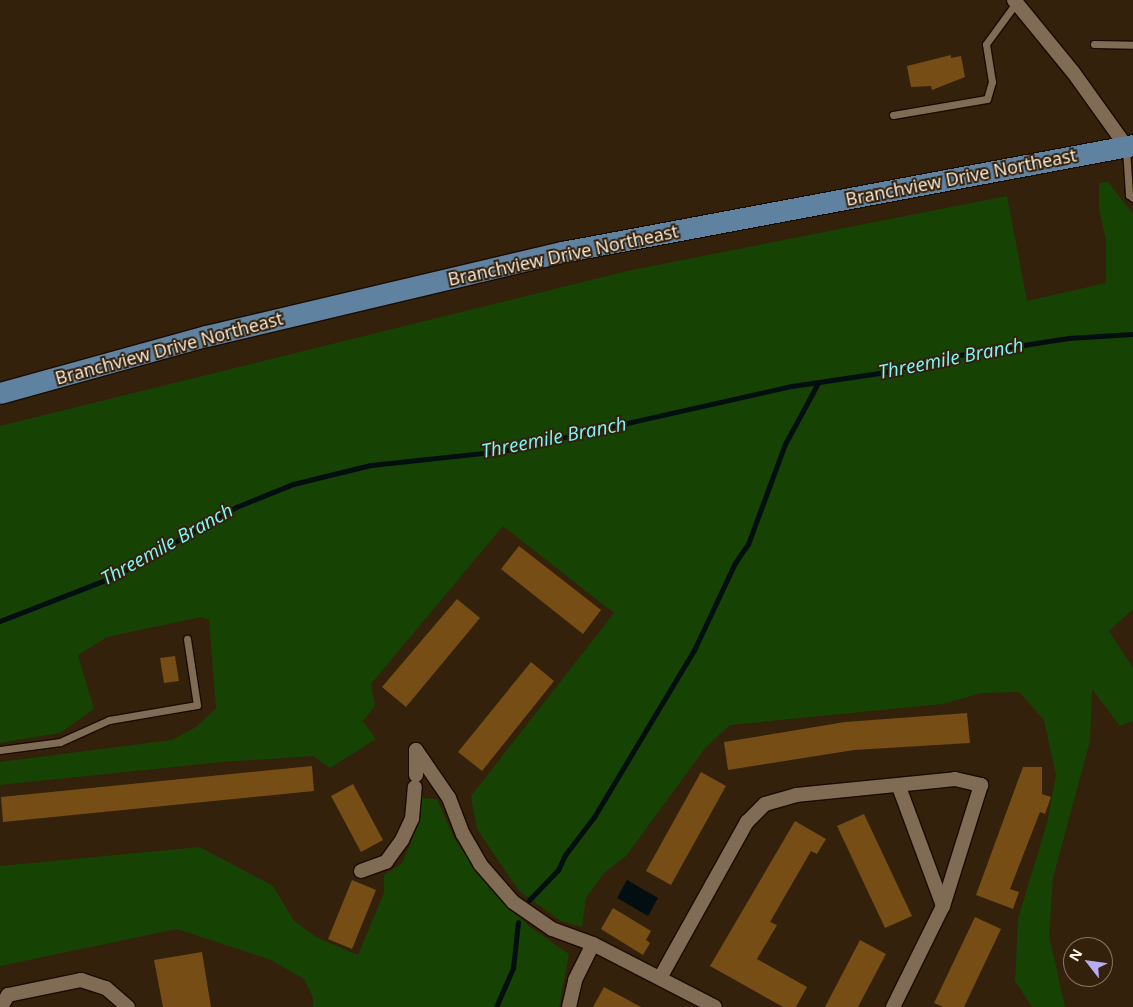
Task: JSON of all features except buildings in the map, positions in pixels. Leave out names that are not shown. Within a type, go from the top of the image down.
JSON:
[{"type":"main road","name":"Branchview Drive Northeast","points":[[0,393],[206,336],[562,252],[1130,146]]},
{"type":"street","points":[[1015,1],[1130,146]]},
{"type":"street","points":[[361,871],[386,862],[402,840],[412,820],[416,781],[416,750],[449,798],[463,834],[480,864],[513,902],[552,929],[593,944],[715,1007]]},
{"type":"street","points":[[660,978],[747,822],[765,804],[796,795],[899,787],[955,779],[981,785],[944,906],[893,1007]]},
{"type":"street","points":[[899,787],[944,906]]},
{"type":"street","points":[[569,1007],[575,980],[593,944]]},
{"type":"street","points":[[1,1007],[8,995],[82,980],[106,988],[128,1007]]},
{"type":"lane","points":[[893,115],[987,99],[992,82],[986,44],[1015,1]]},
{"type":"lane","points":[[1094,44],[1133,45]]},
{"type":"lane","points":[[1130,146],[1129,195],[1133,198]]},
{"type":"lane","points":[[0,750],[60,742],[108,720],[197,705],[187,639]]},
{"type":"green space","points":[[1108,182],[1133,214],[1133,609],[1109,631],[1133,668],[1133,721],[1120,726],[1092,689],[1090,741],[1053,878],[1049,936],[1065,1007],[1032,1007],[1015,981],[1018,919],[1047,823],[1056,775],[1044,720],[1019,692],[981,693],[943,704],[730,725],[706,747],[626,856],[604,873],[586,898],[582,927],[561,921],[519,891],[477,829],[471,796],[614,613],[503,526],[371,684],[375,706],[363,721],[376,739],[330,768],[313,756],[222,762],[0,785],[0,762],[172,740],[196,727],[216,708],[209,620],[201,617],[107,637],[78,655],[94,709],[60,733],[0,743],[0,426],[627,271],[1007,196],[1027,301],[1106,283],[1106,240],[1099,209],[1099,183]]},
{"type":"green space","points":[[422,798],[437,799],[454,838],[490,889],[530,927],[569,954],[559,1007],[313,1007],[313,997],[304,979],[271,960],[177,929],[0,966],[0,866],[200,847],[273,886],[294,921],[316,937],[358,955],[384,893],[384,875],[402,863],[417,828]]},
{"type":"shaded area","points":[[627,880],[658,898],[648,916],[617,898]]},
{"type":"waterway","name":"Threemile Branch","points":[[0,621],[113,577],[236,507],[293,484],[371,465],[503,451],[792,386],[886,372],[928,360],[1068,338],[1133,334]]},
{"type":"waterway","points":[[529,900],[558,870],[565,855],[594,817],[694,650],[735,563],[748,544],[785,444],[818,383]]},
{"type":"waterway","points":[[496,1007],[513,968],[518,922]]}]
